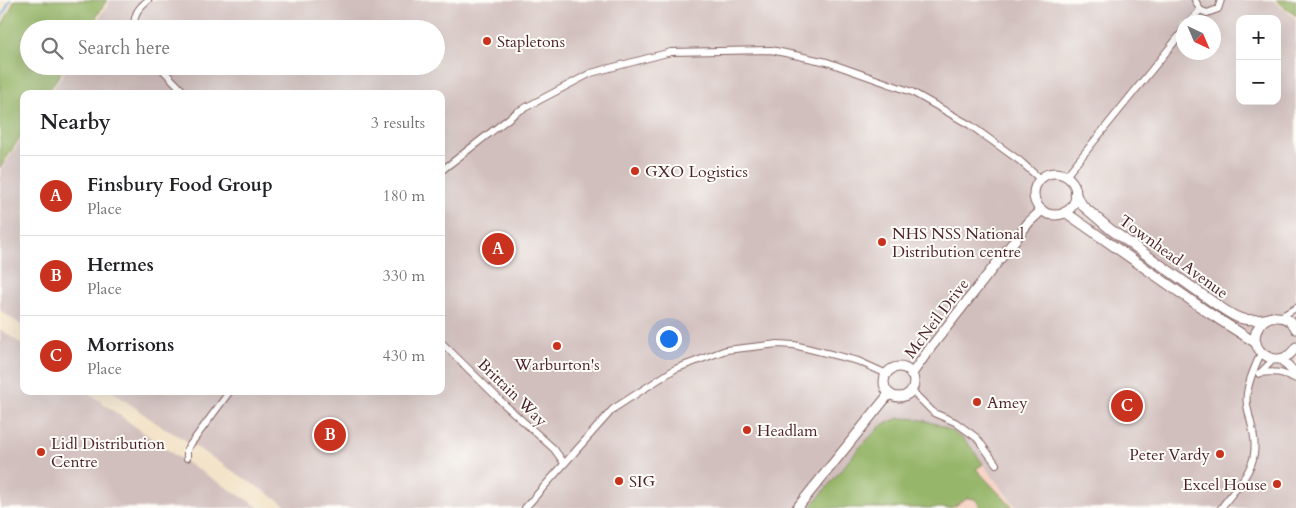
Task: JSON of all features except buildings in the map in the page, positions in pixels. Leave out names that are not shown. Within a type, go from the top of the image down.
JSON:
[{"type":"street","points":[[134,20],[138,8],[148,0]]},
{"type":"street","points":[[1195,0],[1200,10],[1207,13],[1215,12],[1220,6],[1221,0]]},
{"type":"street","points":[[1196,15],[1200,10]]},
{"type":"street","points":[[1066,176],[1176,40]]},
{"type":"street","points":[[445,168],[518,112],[591,73],[671,52],[771,50],[827,62],[912,92],[970,125],[1020,161],[1040,179]]},
{"type":"street","points":[[168,75],[182,90]]},
{"type":"street","points":[[1053,173],[1066,176],[1071,181],[1076,194],[1074,201],[1065,212],[1053,214],[1042,210],[1037,205],[1034,191],[1040,179],[1053,173]]},
{"type":"street","name":"Townhead Avenue","points":[[1076,194],[1083,206],[1110,229],[1237,318],[1249,320],[1280,317]]},
{"type":"street","name":"McNeil Drive","points":[[912,375],[931,347],[1023,229],[1042,210]]},
{"type":"street","name":"Townhead Avenue","points":[[1065,212],[1115,245],[1209,314],[1256,343]]},
{"type":"street","points":[[1280,317],[1296,308]]},
{"type":"street","points":[[1280,317],[1290,321],[1296,329]]},
{"type":"street","points":[[1266,319],[1257,329],[1256,343],[1261,352],[1277,359],[1296,374]]},
{"type":"street","points":[[525,508],[613,409],[675,369],[726,350],[778,344],[794,345],[858,361],[887,374]]},
{"type":"street","name":"Brittain Way","points":[[445,346],[554,450],[564,463]]},
{"type":"street","points":[[1251,382],[1277,359],[1292,353],[1296,346]]},
{"type":"street","points":[[1221,508],[1247,472],[1253,458],[1254,440],[1251,419],[1246,403],[1253,369],[1261,352]]},
{"type":"street","points":[[906,369],[912,375],[914,382],[912,390],[908,394],[899,397],[889,394],[884,382],[887,374],[890,370],[906,369]]},
{"type":"street","points":[[1259,373],[1282,372],[1296,379]]},
{"type":"street","points":[[912,390],[934,413],[955,422],[977,438],[996,464]]},
{"type":"street","points":[[797,508],[889,394]]},
{"type":"street","points":[[187,458],[187,449],[227,395]]},
{"type":"shaded area","points":[[111,0],[1273,0],[1296,19],[1296,508],[1017,508],[980,460],[918,508],[290,508],[159,425],[118,395],[445,395],[445,90],[53,90],[62,75],[445,75],[445,20],[98,20]]},
{"type":"shaded area","points":[[20,141],[20,324],[0,310],[0,171]]},
{"type":"shaded area","points":[[0,329],[20,343],[20,395],[92,395],[176,456],[260,508],[0,508]]},
{"type":"shaded area","points":[[980,460],[1017,508],[918,508]]},
{"type":"green space","points":[[15,0],[107,0],[95,20],[20,20],[20,75],[59,75],[50,90],[20,90],[20,137],[0,168],[0,29]]},
{"type":"green space","points":[[1276,0],[1296,0],[1296,16]]},
{"type":"green space","points":[[899,418],[933,423],[949,430],[964,440],[983,464],[976,469],[1013,508],[982,508],[975,499],[968,498],[951,508],[810,508],[860,447],[882,425]]},
{"type":"waterway","points":[[0,21],[10,0]]},
{"type":"place","name":"Stapletons","points":[[487,41]]},
{"type":"place","name":"GXO Logistics","points":[[635,171]]},
{"type":"place","name":"NHS NSS National Distribution centre","points":[[882,242]]},
{"type":"place","name":"Finsbury Food Group","points":[[498,249]]},
{"type":"place","name":"Warburton's","points":[[557,346]]},
{"type":"place","name":"Amey","points":[[977,402]]},
{"type":"place","name":"Morrisons","points":[[1127,406]]},
{"type":"place","name":"Headlam","points":[[747,430]]},
{"type":"place","name":"Hermes","points":[[330,435]]},
{"type":"place","name":"Lidl Distribution Centre","points":[[41,452]]},
{"type":"place","name":"Peter Vardy","points":[[1220,454]]},
{"type":"place","name":"SIG","points":[[619,481]]},
{"type":"place","name":"Excel House","points":[[1277,484]]}]
